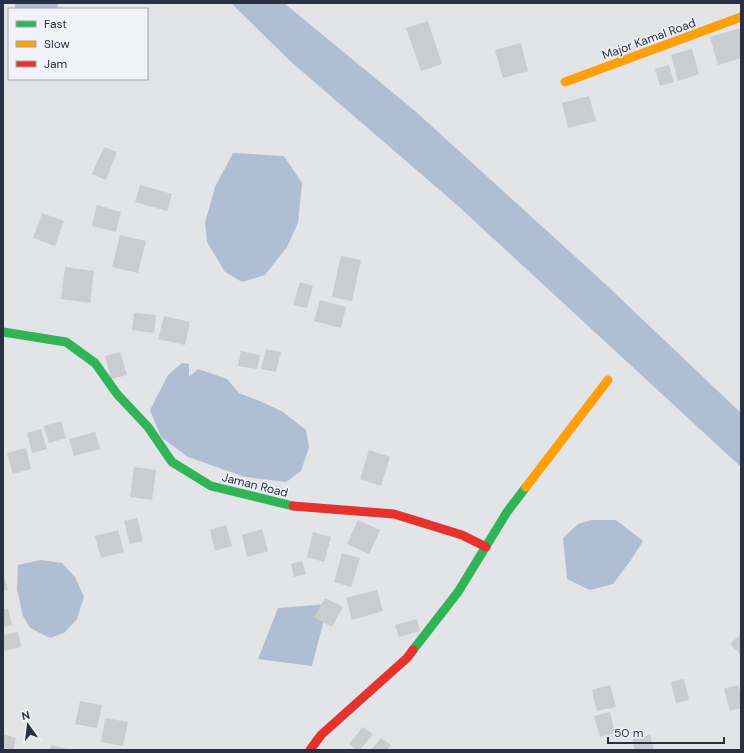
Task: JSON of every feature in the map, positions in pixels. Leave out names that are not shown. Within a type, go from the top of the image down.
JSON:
[{"type":"street","name":"Major Kamal Road","points":[[565,82],[741,17]]},
{"type":"street","name":"Jaman Road","points":[[3,332],[66,342],[95,363],[117,394],[148,427],[172,462],[210,486],[291,506],[394,514],[462,535],[486,547]]},
{"type":"street","points":[[310,750],[321,735],[407,658],[458,592],[507,512],[608,380]]},
{"type":"water","points":[[15,3],[58,3],[58,8],[15,8]]},
{"type":"water","points":[[231,3],[284,3],[415,111],[601,280],[741,413],[741,467],[457,205],[290,61]]},
{"type":"water","points":[[233,153],[284,156],[302,183],[298,223],[287,247],[265,275],[242,282],[225,272],[207,242],[205,223],[215,187]]},
{"type":"water","points":[[182,363],[189,364],[189,377],[198,369],[227,379],[239,393],[283,412],[306,430],[309,447],[301,471],[286,482],[245,477],[188,457],[161,437],[150,410],[168,375]]},
{"type":"water","points":[[592,520],[616,520],[643,541],[613,584],[590,590],[567,579],[563,538],[578,524]]},
{"type":"water","points":[[41,560],[62,563],[75,577],[84,597],[77,619],[64,633],[50,638],[30,628],[23,616],[17,589],[18,565]]},
{"type":"water","points":[[328,604],[312,666],[258,659],[278,608]]},
{"type":"building","points":[[428,21],[442,64],[421,71],[406,28]]},
{"type":"building","points":[[741,28],[741,58],[718,65],[710,37]]},
{"type":"building","points":[[521,43],[528,71],[503,78],[495,50]]},
{"type":"building","points":[[692,49],[699,74],[678,81],[671,55]]},
{"type":"building","points":[[669,65],[674,82],[660,86],[655,69]]},
{"type":"building","points":[[589,96],[596,121],[568,128],[562,103]]},
{"type":"building","points":[[104,147],[117,152],[106,180],[92,174]]},
{"type":"building","points":[[140,185],[172,194],[167,211],[135,202]]},
{"type":"building","points":[[97,205],[121,212],[116,232],[92,226]]},
{"type":"building","points":[[42,213],[64,221],[55,246],[33,238]]},
{"type":"building","points":[[120,235],[146,241],[138,273],[112,267]]},
{"type":"building","points":[[341,256],[361,260],[352,301],[332,297]]},
{"type":"building","points":[[65,267],[94,271],[90,303],[61,299]]},
{"type":"building","points":[[300,282],[313,286],[307,308],[293,305]]},
{"type":"building","points":[[320,300],[346,307],[341,328],[314,321]]},
{"type":"building","points":[[134,313],[156,315],[154,333],[132,330]]},
{"type":"building","points":[[164,316],[190,322],[185,345],[158,339]]},
{"type":"building","points":[[266,349],[281,352],[276,372],[261,369]]},
{"type":"building","points":[[241,351],[260,355],[257,369],[238,366]]},
{"type":"building","points":[[120,352],[127,375],[111,379],[105,356]]},
{"type":"building","points":[[61,421],[66,438],[49,443],[44,426]]},
{"type":"building","points":[[41,429],[47,449],[32,453],[27,433]]},
{"type":"building","points":[[95,432],[100,449],[74,456],[69,439]]},
{"type":"building","points":[[26,448],[31,469],[13,474],[7,453]]},
{"type":"building","points":[[369,450],[390,457],[381,486],[360,479]]},
{"type":"building","points":[[134,467],[156,470],[152,500],[130,497]]},
{"type":"building","points":[[137,518],[143,541],[130,544],[124,521]]},
{"type":"building","points":[[358,520],[380,530],[369,554],[347,544]]},
{"type":"building","points":[[226,525],[232,546],[215,551],[210,530]]},
{"type":"building","points":[[262,529],[268,551],[247,557],[242,535]]},
{"type":"building","points":[[118,530],[124,552],[101,558],[95,536]]},
{"type":"building","points":[[313,532],[331,537],[324,562],[307,557]]},
{"type":"building","points":[[342,553],[360,558],[351,587],[334,582]]},
{"type":"building","points":[[302,561],[306,574],[294,577],[291,564]]},
{"type":"building","points":[[3,574],[8,590],[3,591]]},
{"type":"building","points":[[377,590],[383,611],[352,620],[346,598]]},
{"type":"building","points":[[325,598],[343,607],[332,627],[314,617]]},
{"type":"building","points":[[8,609],[12,625],[3,627],[3,610]]},
{"type":"building","points":[[417,619],[420,631],[399,637],[395,625]]},
{"type":"building","points":[[18,632],[21,647],[3,651],[3,635]]},
{"type":"building","points":[[741,634],[741,655],[730,644]]},
{"type":"building","points":[[684,679],[689,700],[676,703],[671,682]]},
{"type":"building","points":[[610,685],[616,707],[597,711],[592,690]]},
{"type":"building","points":[[738,685],[741,695],[741,708],[730,711],[724,689]]},
{"type":"building","points":[[80,701],[102,705],[97,728],[75,724]]},
{"type":"building","points":[[610,712],[615,733],[600,737],[594,716]]},
{"type":"building","points":[[105,718],[128,722],[123,746],[101,742]]},
{"type":"building","points":[[363,727],[373,734],[360,750],[356,750],[349,744]]},
{"type":"building","points":[[3,734],[16,738],[13,750],[3,750]]},
{"type":"building","points":[[650,735],[654,750],[635,750],[632,739]]},
{"type":"building","points":[[381,738],[391,745],[387,750],[371,750]]},
{"type":"building","points":[[51,745],[68,749],[50,750]]},
{"type":"traffic: fast","points":[[3,332],[66,342],[95,363],[117,394],[148,427],[172,462],[211,486],[293,506]]},
{"type":"traffic: fast","points":[[413,650],[458,592],[507,512],[526,487]]},
{"type":"traffic: slow","points":[[565,82],[741,17]]},
{"type":"traffic: slow","points":[[526,487],[608,380]]},
{"type":"traffic: jam","points":[[293,506],[394,514],[462,535],[486,547]]},
{"type":"traffic: jam","points":[[310,750],[321,735],[407,658],[413,650]]}]
